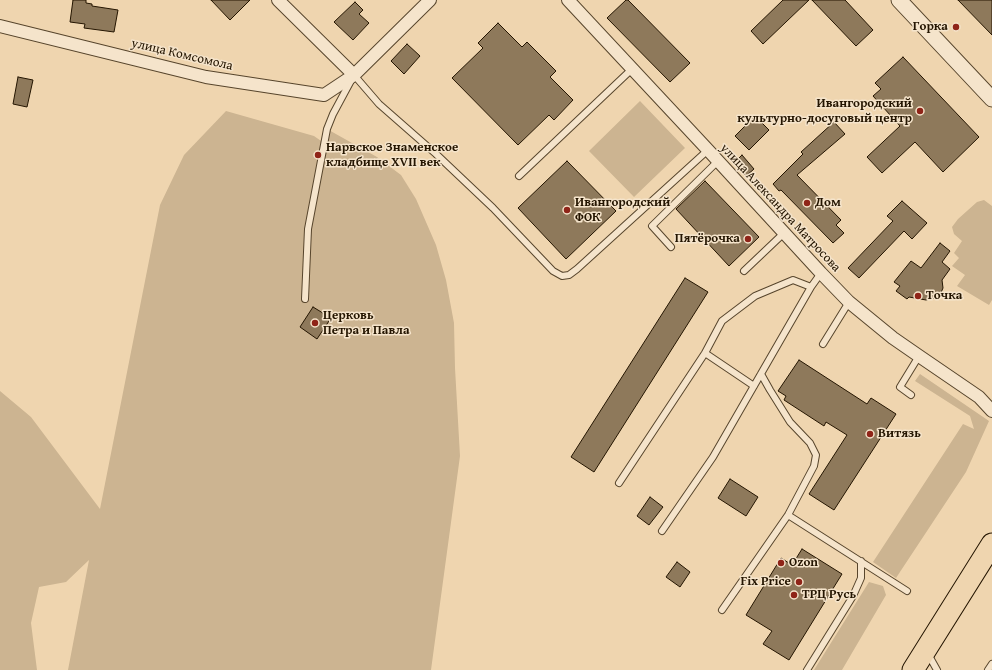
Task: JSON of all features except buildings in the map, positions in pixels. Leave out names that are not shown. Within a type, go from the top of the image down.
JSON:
[{"type":"highway","points":[[913,670],[992,544]]},
{"type":"street","points":[[278,0],[354,75]]},
{"type":"street","name":"улица Комсомола","points":[[0,26],[206,77],[324,95],[354,75],[430,0]]},
{"type":"street","name":"улица Александра Матросова","points":[[568,0],[849,302],[893,338],[979,397],[992,411]]},
{"type":"street","points":[[899,0],[992,99]]},
{"type":"street","points":[[979,397],[992,405]]},
{"type":"lane","points":[[519,176],[632,69]]},
{"type":"lane","points":[[305,299],[308,229],[327,129],[333,114],[354,75],[379,104],[436,154],[493,208],[553,271],[562,276],[569,275],[577,269],[708,150]]},
{"type":"lane","points":[[670,247],[652,226],[718,161]]},
{"type":"lane","points":[[744,271],[784,233]]},
{"type":"lane","points":[[662,531],[713,457],[811,287],[821,273]]},
{"type":"lane","points":[[619,483],[706,353],[722,321],[755,296],[793,280],[811,287]]},
{"type":"lane","points":[[823,344],[849,302]]},
{"type":"lane","points":[[706,353],[754,386]]},
{"type":"lane","points":[[911,395],[900,387],[919,356]]},
{"type":"lane","points":[[722,610],[788,515],[814,466],[816,455],[810,443],[790,422],[761,374]]},
{"type":"lane","points":[[788,515],[907,591]]},
{"type":"lane","points":[[808,670],[853,596],[861,578],[861,561]]},
{"type":"lane","points":[[926,649],[937,670]]},
{"type":"lane","points":[[988,670],[992,664]]},
{"type":"shaded area","points":[[640,101],[685,148],[634,197],[589,151]]},
{"type":"shaded area","points":[[226,111],[314,136],[324,143],[327,129],[377,157],[401,175],[416,199],[436,245],[446,280],[454,323],[460,456],[431,670],[68,670],[89,560],[66,582],[39,587],[31,623],[37,670],[0,670],[0,391],[31,417],[100,509],[160,205],[184,155]]},
{"type":"shaded area","points":[[984,200],[992,206],[992,300],[989,305],[957,286],[965,275],[952,266],[959,258],[954,253],[962,241],[954,234],[952,227],[958,219],[977,202]]},
{"type":"shaded area","points":[[920,374],[989,421],[966,472],[896,578],[873,562],[963,424],[974,429],[970,416],[915,381]]},
{"type":"shaded area","points":[[869,582],[883,586],[886,595],[842,670],[814,670]]},
{"type":"place","name":"Горка","points":[[956,27]]},
{"type":"place","name":"Ивангородский культурно-досуговый центр","points":[[920,111]]},
{"type":"place","name":"Нарвское Знаменское кладбище XVII век","points":[[318,155]]},
{"type":"place","name":"Дом","points":[[807,203]]},
{"type":"place","name":"Ивангородский ФОК","points":[[567,210]]},
{"type":"place","name":"Пятёрочка","points":[[748,239]]},
{"type":"place","name":"Точка","points":[[918,296]]},
{"type":"place","name":"Церковь Петра и Павла","points":[[315,323]]},
{"type":"place","name":"Витязь","points":[[870,434]]},
{"type":"place","name":"Ozon","points":[[781,563]]},
{"type":"place","name":"Fix Price","points":[[799,582]]},
{"type":"place","name":"ТРЦ Русь","points":[[794,595]]}]
